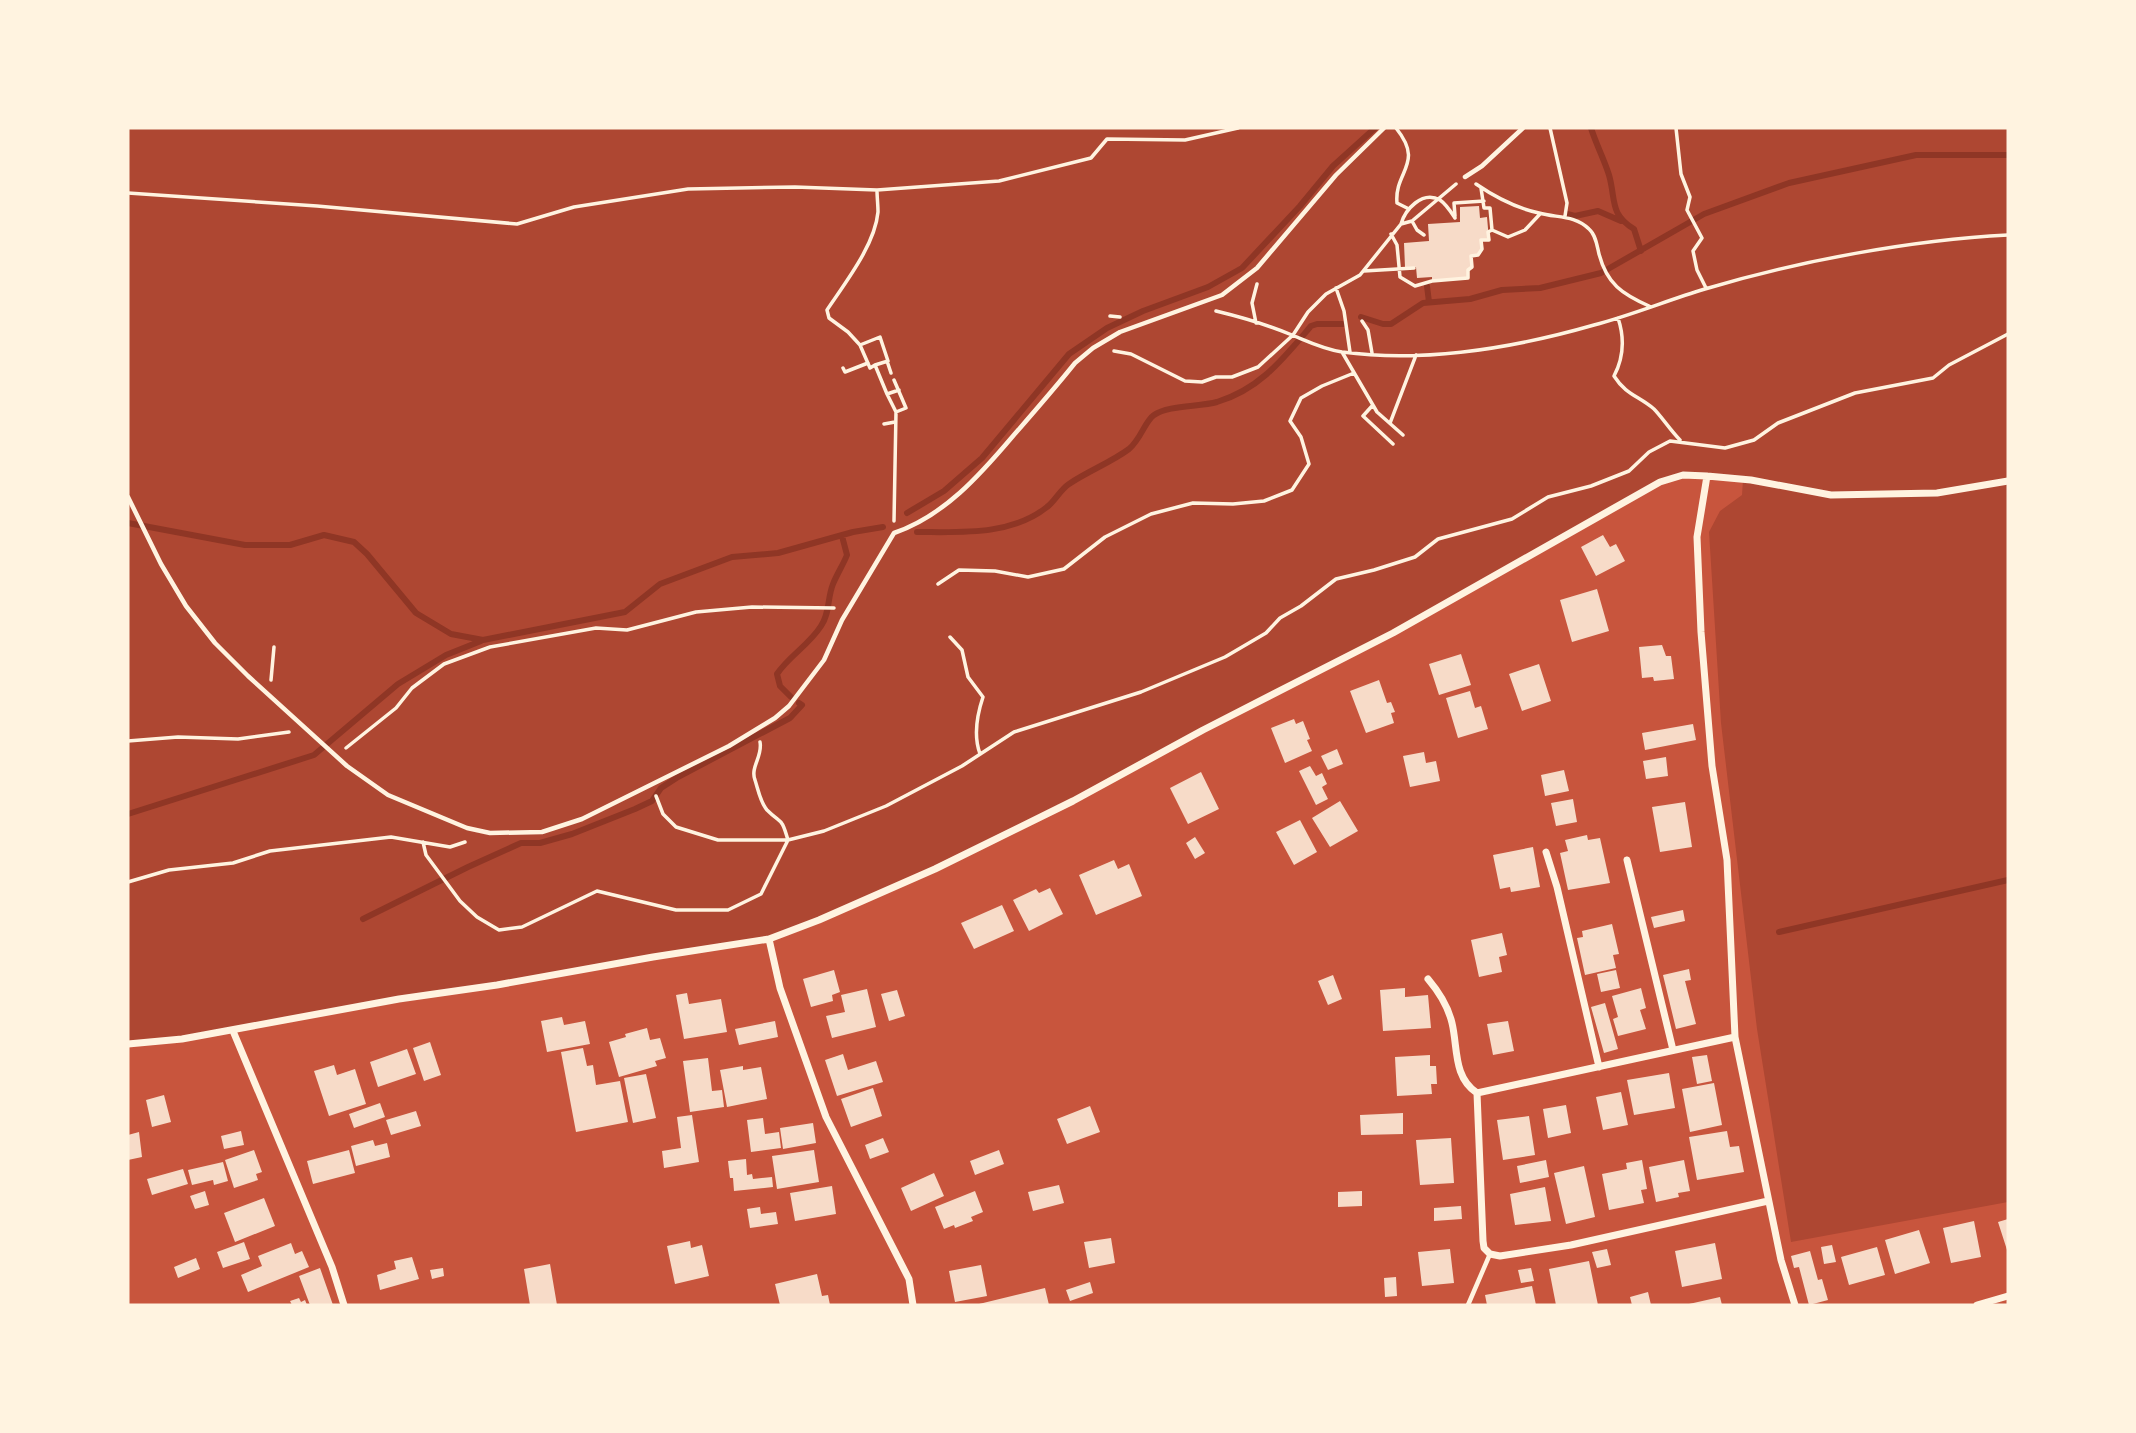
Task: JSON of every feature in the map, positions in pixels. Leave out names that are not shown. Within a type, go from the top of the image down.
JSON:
[{"type":"street","points":[[128,1044],[233,1031],[399,999],[769,939],[934,869],[1073,802],[1203,730],[1393,633],[1660,482],[1683,475],[1751,480],[1830,495],[1937,493],[2008,481]]},
{"type":"street","points":[[1707,476],[1697,537],[1700,618],[1712,766],[1727,860],[1735,1037],[1781,1260],[1795,1305]]},
{"type":"street","points":[[1546,852],[1557,887],[1599,1066]]},
{"type":"street","points":[[1627,860],[1673,1050]]},
{"type":"street","points":[[769,939],[780,988],[810,1075],[827,1117],[909,1279],[913,1305]]},
{"type":"street","points":[[1428,979],[1438,991],[1450,1016],[1461,1079],[1477,1093],[1735,1037]]},
{"type":"street","points":[[233,1031],[332,1267],[344,1305]]},
{"type":"street","points":[[1477,1093],[1483,1241],[1484,1248],[1490,1254],[1500,1256],[1571,1245],[1768,1200]]},
{"type":"street","points":[[1977,1305],[2008,1296]]},
{"type":"lane","points":[[128,497],[161,564],[187,606],[215,643],[336,756],[387,794],[467,828],[490,833],[542,832],[582,819],[729,746],[775,718],[789,706],[824,660],[842,620],[894,533],[942,507],[981,475],[1075,363],[1093,348],[1120,332],[1222,295],[1257,268],[1336,175],[1384,128]]},
{"type":"lane","points":[[1465,177],[1482,166],[1523,128]]},
{"type":"lane","points":[[894,533],[898,540]]},
{"type":"lane","points":[[1468,1305],[1490,1254]]},
{"type":"path","points":[[128,193],[517,224],[574,206],[688,189],[795,187],[877,190],[999,181],[1091,158],[1107,139],[1185,140],[1238,128]]},
{"type":"path","points":[[1396,128],[1409,153],[1407,170],[1396,196],[1396,203],[1409,209]]},
{"type":"path","points":[[1550,128],[1567,203],[1565,216]]},
{"type":"path","points":[[1676,128],[1681,174],[1690,197],[1687,210],[1702,238],[1693,251],[1697,270],[1706,289]]},
{"type":"path","points":[[1093,348],[1131,354],[1185,381],[1202,382],[1216,377],[1232,377],[1258,368],[1298,338],[1308,312],[1325,294],[1363,271],[1401,224],[1412,221],[1465,177],[1498,198],[1540,214],[1565,216],[1590,229],[1607,276],[1629,297],[1651,307]]},
{"type":"path","points":[[1481,188],[1484,208],[1490,208],[1492,230]]},
{"type":"path","points":[[877,190],[878,214],[871,236],[856,267],[829,308],[829,318],[860,345],[870,368],[887,361]]},
{"type":"path","points":[[1401,224],[1403,215],[1420,199],[1439,200],[1455,218],[1454,203],[1484,201]]},
{"type":"path","points":[[1492,230],[1508,237],[1525,230],[1540,214]]},
{"type":"path","points":[[1412,221],[1424,236]]},
{"type":"path","points":[[1391,234],[1397,245],[1402,280],[1415,286],[1430,281],[1468,278],[1468,270],[1472,267],[1471,256],[1478,255],[1482,249],[1481,240],[1489,240],[1488,232],[1492,230]]},
{"type":"path","points":[[1194,305],[1256,323],[1312,345],[1342,352],[1416,355],[1513,345],[1618,318],[1706,289],[1802,265],[1962,237],[2008,234]]},
{"type":"path","points":[[1256,323],[1252,303],[1259,276],[1257,268]]},
{"type":"path","points":[[1363,271],[1414,268]]},
{"type":"path","points":[[1336,288],[1344,311],[1350,352]]},
{"type":"path","points":[[1110,316],[1123,317]]},
{"type":"path","points":[[1618,318],[1623,335],[1622,362],[1614,376],[1622,389],[1655,410],[1681,442]]},
{"type":"path","points":[[1362,321],[1368,330],[1372,353]]},
{"type":"path","points":[[657,796],[663,814],[676,827],[718,841],[788,840],[824,831],[886,806],[1014,732],[1141,692],[1225,657],[1266,633],[1280,618],[1301,606],[1336,579],[1415,557],[1438,539],[1512,519],[1548,497],[1591,486],[1629,471],[1649,452],[1670,442],[1725,448],[1754,440],[1778,423],[1855,393],[1933,378],[1949,365],[2008,334]]},
{"type":"path","points":[[860,345],[880,337],[891,373]]},
{"type":"path","points":[[1342,352],[1372,406],[1403,435]]},
{"type":"path","points":[[1390,423],[1416,355]]},
{"type":"path","points":[[843,368],[845,372],[868,363]]},
{"type":"path","points":[[875,365],[896,412],[894,533]]},
{"type":"path","points":[[937,584],[959,570],[995,571],[1028,577],[1064,569],[1105,537],[1151,514],[1194,503],[1265,501],[1292,490],[1309,464],[1301,437],[1290,421],[1301,398],[1354,373]]},
{"type":"path","points":[[894,380],[906,408],[896,412]]},
{"type":"path","points":[[887,394],[899,390]]},
{"type":"path","points":[[1372,406],[1363,416],[1392,444]]},
{"type":"path","points":[[884,424],[896,422]]},
{"type":"path","points":[[336,756],[396,708],[412,688],[444,664],[490,647],[596,628],[627,630],[696,612],[752,607],[831,608]]},
{"type":"path","points":[[950,636],[962,650],[968,677],[983,697],[977,715],[976,744],[980,754]]},
{"type":"path","points":[[269,696],[274,648]]},
{"type":"path","points":[[128,741],[178,737],[238,739],[287,732]]},
{"type":"path","points":[[423,842],[426,855],[460,901],[499,930],[522,927],[597,891],[676,910],[728,909],[761,894],[788,840],[782,821],[766,809],[754,778],[762,747],[759,737]]},
{"type":"path","points":[[128,882],[169,870],[233,863],[270,851],[391,837],[450,847],[490,833]]},
{"type":"shaded area","points":[[128,128],[2008,128],[2008,1202],[1791,1242],[1757,1029],[1721,723],[1709,532],[1720,511],[1742,495],[1743,480],[1683,475],[1660,482],[1393,633],[935,869],[769,939],[233,1031],[128,1044]]},
{"type":"building","points":[[1479,206],[1480,218],[1487,217],[1489,240],[1481,240],[1482,249],[1478,255],[1471,256],[1472,267],[1468,270],[1468,278],[1432,281],[1432,277],[1417,278],[1416,267],[1405,267],[1404,243],[1429,241],[1428,224],[1460,222],[1460,207]]},
{"type":"building","points":[[1603,535],[1610,547],[1616,544],[1625,561],[1596,576],[1581,547]]},
{"type":"building","points":[[1597,589],[1609,631],[1572,642],[1560,600]]},
{"type":"building","points":[[1662,645],[1666,656],[1671,656],[1674,679],[1654,681],[1653,677],[1642,678],[1639,647]]},
{"type":"building","points":[[1461,654],[1471,685],[1439,695],[1429,664]]},
{"type":"building","points":[[1539,664],[1551,701],[1522,711],[1509,674]]},
{"type":"building","points":[[1379,680],[1387,703],[1391,702],[1395,712],[1391,713],[1394,723],[1366,733],[1350,691]]},
{"type":"building","points":[[1470,691],[1475,708],[1481,706],[1488,729],[1458,738],[1446,698]]},
{"type":"building","points":[[1294,719],[1296,724],[1303,721],[1312,751],[1285,763],[1271,728]]},
{"type":"building","points":[[1693,724],[1696,740],[1645,750],[1642,733]]},
{"type":"building","points":[[1337,749],[1343,764],[1328,770],[1321,756]]},
{"type":"building","points":[[1424,752],[1426,763],[1436,761],[1440,781],[1410,787],[1403,756]]},
{"type":"building","points":[[1666,757],[1668,776],[1646,779],[1643,761]]},
{"type":"building","points":[[1310,766],[1316,776],[1322,773],[1327,784],[1322,787],[1328,799],[1316,805],[1299,771]]},
{"type":"building","points":[[1564,770],[1569,791],[1545,796],[1541,775]]},
{"type":"building","points":[[1201,772],[1219,809],[1188,824],[1170,788]]},
{"type":"building","points":[[1573,799],[1577,822],[1556,826],[1551,803]]},
{"type":"building","points":[[1340,801],[1358,831],[1330,847],[1312,818]]},
{"type":"building","points":[[1685,802],[1692,847],[1660,852],[1652,807]]},
{"type":"building","points":[[1300,820],[1317,852],[1294,865],[1276,832]]},
{"type":"building","points":[[1587,835],[1588,840],[1600,838],[1610,883],[1568,890],[1560,853],[1568,851],[1565,840]]},
{"type":"building","points":[[1195,837],[1205,853],[1195,859],[1186,843]]},
{"type":"building","points":[[1533,847],[1540,887],[1511,892],[1510,887],[1500,889],[1493,855]]},
{"type":"building","points":[[1114,860],[1118,869],[1129,864],[1142,896],[1096,915],[1079,875]]},
{"type":"building","points":[[1050,888],[1063,914],[1029,931],[1013,900],[1036,889],[1039,893]]},
{"type":"building","points":[[1002,905],[1014,931],[974,949],[961,923]]},
{"type":"building","points":[[1683,910],[1685,921],[1654,928],[1651,917]]},
{"type":"building","points":[[1612,924],[1619,954],[1613,955],[1616,968],[1585,975],[1577,938],[1583,937],[1582,931]]},
{"type":"building","points":[[1502,933],[1507,955],[1499,957],[1502,972],[1479,977],[1471,940]]},
{"type":"building","points":[[1689,969],[1691,980],[1685,981],[1696,1024],[1676,1029],[1663,975]]},
{"type":"building","points":[[834,970],[840,992],[832,995],[833,1001],[811,1007],[803,979]]},
{"type":"building","points":[[1616,970],[1620,988],[1601,992],[1597,974]]},
{"type":"building","points":[[1333,975],[1342,999],[1328,1005],[1318,981]]},
{"type":"building","points":[[1405,988],[1405,997],[1428,995],[1431,1028],[1383,1031],[1380,990]]},
{"type":"building","points":[[1641,988],[1646,1008],[1640,1010],[1646,1029],[1618,1036],[1613,1019],[1618,1017],[1612,996]]},
{"type":"building","points":[[867,989],[876,1027],[832,1038],[826,1016],[845,1012],[841,995]]},
{"type":"building","points":[[897,990],[905,1016],[889,1021],[881,994]]},
{"type":"building","points":[[687,993],[689,1004],[721,999],[727,1032],[684,1039],[676,995]]},
{"type":"building","points":[[1605,1003],[1618,1049],[1604,1053],[1591,1007]]},
{"type":"building","points":[[562,1017],[564,1025],[585,1021],[590,1044],[547,1052],[541,1021]]},
{"type":"building","points":[[775,1021],[778,1037],[739,1045],[735,1029]]},
{"type":"building","points":[[1508,1021],[1514,1051],[1493,1055],[1487,1024]]},
{"type":"building","points":[[647,1028],[650,1040],[660,1038],[666,1058],[655,1061],[657,1066],[619,1077],[609,1042]]},
{"type":"building","points":[[430,1042],[441,1075],[424,1081],[413,1048]]},
{"type":"building","points":[[583,1048],[587,1066],[593,1065],[596,1085],[620,1081],[628,1122],[576,1132],[561,1052]]},
{"type":"building","points":[[407,1049],[416,1074],[378,1087],[370,1062]]},
{"type":"building","points":[[843,1054],[848,1070],[876,1061],[883,1082],[837,1096],[825,1060]]},
{"type":"building","points":[[1430,1055],[1430,1066],[1436,1066],[1437,1084],[1431,1084],[1432,1094],[1397,1096],[1395,1057]]},
{"type":"building","points":[[1707,1055],[1712,1081],[1697,1084],[1692,1057]]},
{"type":"building","points":[[708,1058],[712,1091],[722,1090],[724,1107],[690,1112],[683,1061]]},
{"type":"building","points":[[334,1065],[337,1075],[355,1069],[366,1104],[329,1116],[314,1071]]},
{"type":"building","points":[[743,1066],[743,1070],[761,1067],[767,1099],[727,1107],[720,1070]]},
{"type":"building","points":[[1669,1073],[1675,1108],[1634,1115],[1627,1080]]},
{"type":"building","points":[[646,1074],[656,1118],[633,1123],[624,1078]]},
{"type":"building","points":[[1714,1083],[1722,1125],[1690,1132],[1682,1089]]},
{"type":"building","points":[[873,1088],[882,1116],[851,1127],[841,1099]]},
{"type":"building","points":[[1621,1092],[1628,1125],[1603,1130],[1596,1097]]},
{"type":"building","points":[[164,1095],[171,1122],[152,1127],[146,1100]]},
{"type":"building","points":[[380,1103],[385,1117],[354,1128],[349,1114]]},
{"type":"building","points":[[1566,1105],[1571,1133],[1548,1138],[1543,1109]]},
{"type":"building","points":[[1090,1106],[1100,1132],[1067,1144],[1057,1119]]},
{"type":"building","points":[[416,1111],[421,1126],[391,1135],[386,1120]]},
{"type":"building","points":[[1403,1113],[1403,1134],[1361,1135],[1360,1115]]},
{"type":"building","points":[[692,1115],[699,1162],[664,1168],[662,1151],[681,1148],[677,1117]]},
{"type":"building","points":[[1529,1116],[1535,1155],[1503,1160],[1497,1120]]},
{"type":"building","points":[[763,1118],[765,1134],[779,1132],[781,1148],[751,1152],[747,1120]]},
{"type":"building","points":[[813,1123],[816,1143],[783,1149],[780,1128]]},
{"type":"building","points":[[241,1131],[244,1145],[224,1149],[221,1136]]},
{"type":"building","points":[[1727,1131],[1730,1147],[1739,1146],[1744,1172],[1697,1180],[1689,1137]]},
{"type":"building","points":[[139,1132],[142,1157],[128,1160],[128,1135]]},
{"type":"building","points":[[883,1138],[889,1152],[870,1159],[865,1145]]},
{"type":"building","points":[[1451,1138],[1454,1183],[1420,1185],[1416,1140]]},
{"type":"building","points":[[373,1140],[375,1146],[387,1143],[390,1157],[356,1166],[351,1146]]},
{"type":"building","points":[[254,1150],[262,1172],[256,1174],[258,1180],[234,1188],[225,1160]]},
{"type":"building","points":[[349,1150],[355,1173],[313,1184],[307,1161]]},
{"type":"building","points":[[814,1150],[819,1182],[777,1189],[772,1156]]},
{"type":"building","points":[[999,1150],[1004,1164],[975,1175],[970,1161]]},
{"type":"building","points":[[746,1159],[747,1175],[752,1174],[753,1179],[772,1177],[773,1187],[734,1191],[728,1161]]},
{"type":"building","points":[[1546,1160],[1549,1177],[1520,1183],[1517,1166]]},
{"type":"building","points":[[1642,1160],[1647,1189],[1641,1190],[1644,1203],[1609,1210],[1602,1174],[1627,1169],[1626,1163]]},
{"type":"building","points":[[1684,1160],[1690,1191],[1678,1193],[1679,1197],[1656,1202],[1649,1167]]},
{"type":"building","points":[[223,1162],[228,1181],[214,1185],[213,1180],[192,1185],[188,1170]]},
{"type":"building","points":[[1584,1166],[1595,1217],[1566,1224],[1554,1173]]},
{"type":"building","points":[[183,1169],[188,1184],[152,1195],[147,1179]]},
{"type":"building","points":[[934,1173],[944,1196],[911,1211],[901,1188]]},
{"type":"building","points":[[1059,1185],[1064,1203],[1033,1211],[1028,1192]]},
{"type":"building","points":[[832,1186],[836,1214],[795,1221],[790,1193]]},
{"type":"building","points":[[1545,1187],[1551,1221],[1515,1225],[1510,1194]]},
{"type":"building","points":[[205,1191],[209,1205],[195,1209],[190,1196]]},
{"type":"building","points":[[975,1191],[983,1212],[971,1217],[973,1221],[944,1229],[935,1207]]},
{"type":"building","points":[[1362,1191],[1362,1206],[1338,1207],[1338,1192]]},
{"type":"building","points":[[264,1198],[275,1226],[235,1242],[224,1213]]},
{"type":"building","points":[[1461,1206],[1462,1219],[1434,1221],[1434,1208]]},
{"type":"building","points":[[760,1207],[761,1214],[776,1212],[778,1224],[750,1228],[747,1209]]},
{"type":"building","points":[[2008,1219],[2008,1253],[1998,1222]]},
{"type":"building","points":[[1974,1221],[1981,1257],[1951,1263],[1943,1228]]},
{"type":"building","points":[[1919,1230],[1930,1263],[1895,1274],[1885,1240]]},
{"type":"building","points":[[1111,1238],[1115,1263],[1089,1268],[1084,1242]]},
{"type":"building","points":[[690,1241],[691,1248],[702,1245],[709,1276],[675,1284],[667,1246]]},
{"type":"building","points":[[244,1242],[250,1259],[223,1268],[217,1252]]},
{"type":"building","points":[[291,1243],[295,1254],[302,1251],[309,1267],[248,1292],[241,1275],[262,1266],[258,1256]]},
{"type":"building","points":[[1715,1243],[1722,1279],[1682,1287],[1675,1251]]},
{"type":"building","points":[[1832,1245],[1836,1262],[1824,1264],[1821,1247]]},
{"type":"building","points":[[1877,1247],[1885,1275],[1849,1285],[1841,1257]]},
{"type":"building","points":[[1450,1249],[1454,1283],[1422,1286],[1418,1252]]},
{"type":"building","points":[[1607,1249],[1611,1265],[1597,1268],[1592,1252]]},
{"type":"building","points":[[1810,1251],[1818,1280],[1822,1279],[1828,1300],[1809,1305],[1799,1267],[1794,1268],[1791,1256]]},
{"type":"building","points":[[412,1257],[419,1279],[380,1290],[377,1275],[396,1269],[394,1261]]},
{"type":"building","points":[[196,1258],[200,1269],[178,1278],[174,1267]]},
{"type":"building","points":[[1589,1261],[1598,1305],[1556,1305],[1549,1269]]},
{"type":"building","points":[[550,1264],[557,1305],[530,1305],[524,1269]]},
{"type":"building","points":[[981,1265],[987,1296],[955,1302],[949,1271]]},
{"type":"building","points":[[320,1268],[333,1305],[310,1305],[299,1276]]},
{"type":"building","points":[[443,1268],[444,1276],[432,1279],[430,1270]]},
{"type":"building","points":[[1531,1268],[1534,1281],[1521,1283],[1518,1270]]},
{"type":"building","points":[[817,1274],[822,1296],[828,1295],[830,1305],[780,1305],[775,1284]]},
{"type":"building","points":[[1396,1277],[1397,1296],[1385,1297],[1384,1278]]},
{"type":"building","points":[[1090,1282],[1093,1293],[1070,1301],[1066,1290]]},
{"type":"building","points":[[1532,1286],[1536,1305],[1487,1305],[1485,1295]]},
{"type":"building","points":[[1045,1288],[1049,1305],[979,1305],[979,1304]]},
{"type":"building","points":[[1648,1292],[1651,1305],[1632,1305],[1630,1297]]},
{"type":"building","points":[[1720,1297],[1722,1305],[1689,1305],[1689,1304]]},
{"type":"building","points":[[299,1298],[301,1302],[305,1300],[307,1305],[292,1305],[290,1301]]},
{"type":"waterway","points":[[907,513],[944,491],[982,458],[1069,354],[1107,328],[1143,311],[1208,287],[1242,268],[1333,166],[1375,128]]},
{"type":"waterway","points":[[1591,128],[1609,175],[1617,212],[1634,229],[1641,251]]},
{"type":"waterway","points":[[1361,317],[1391,324],[1423,303],[1470,299],[1502,290],[1540,288],[1601,273],[1704,214],[1789,183],[1916,155],[2008,155]]},
{"type":"waterway","points":[[1567,214],[1575,216],[1598,211],[1621,221]]},
{"type":"waterway","points":[[1427,286],[1429,302]]},
{"type":"waterway","points":[[917,532],[1001,528],[1033,516],[1050,505],[1069,484],[1129,449],[1154,415],[1167,409],[1210,404],[1232,396],[1270,372],[1311,326],[1343,324]]},
{"type":"waterway","points":[[128,523],[245,545],[290,545],[324,535],[354,542],[416,613],[451,634],[483,640],[625,612],[660,584],[732,557],[778,553],[853,532],[883,527]]},
{"type":"waterway","points":[[791,697],[780,686],[777,674],[811,639],[824,621],[833,584],[847,555],[842,536]]},
{"type":"waterway","points":[[128,814],[314,755],[398,684],[446,655],[481,641]]},
{"type":"waterway","points":[[363,919],[521,843],[540,843],[572,834],[652,801],[661,788],[678,777],[790,718],[802,705],[799,703]]},
{"type":"waterway","points":[[1779,932],[2008,880]]}]
